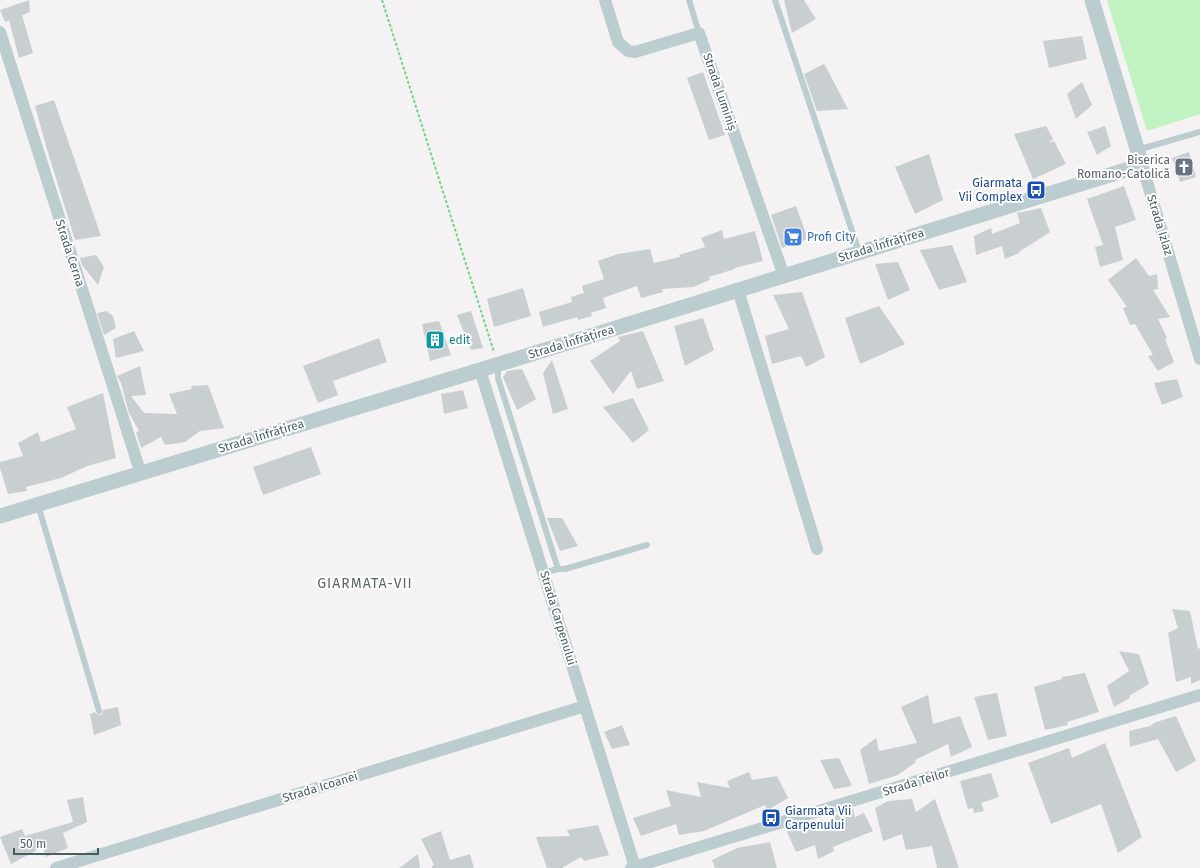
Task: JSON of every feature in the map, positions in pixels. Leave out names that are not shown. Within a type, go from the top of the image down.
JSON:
[{"type":"street","points":[[605,0],[618,42],[628,51],[635,52],[699,33]]},
{"type":"street","name":"Strada Izlaz","points":[[1092,0],[1200,359]]},
{"type":"street","name":"Strada Cerna","points":[[0,32],[141,474]]},
{"type":"street","name":"Strada Luminiș","points":[[699,33],[784,276]]},
{"type":"street","name":"Strada Înfrățirea","points":[[0,516],[480,370],[1142,165]]},
{"type":"street","points":[[738,290],[817,549]]},
{"type":"street","name":"Strada Carpenului","points":[[480,370],[585,706],[633,867]]},
{"type":"street","name":"Strada Teilor","points":[[633,867],[1200,695]]},
{"type":"street","name":"Strada Icoanei","points":[[56,868],[585,706]]},
{"type":"lane","points":[[689,0],[699,33]]},
{"type":"lane","points":[[775,0],[860,252]]},
{"type":"lane","points":[[1137,150],[1200,132]]},
{"type":"lane","points":[[498,364],[498,378],[558,569]]},
{"type":"lane","points":[[38,504],[99,710]]},
{"type":"lane","points":[[543,573],[558,569],[565,569],[647,545]]},
{"type":"path","points":[[382,0],[498,364]]},
{"type":"green space","points":[[1107,0],[1200,0],[1200,114],[1147,131]]},
{"type":"building","points":[[29,0],[30,12],[22,15],[33,53],[19,58],[9,20],[5,22],[0,10]]},
{"type":"building","points":[[784,0],[804,0],[816,19],[792,33]]},
{"type":"building","points":[[1082,36],[1087,59],[1049,68],[1043,41]]},
{"type":"building","points":[[824,64],[848,109],[817,111],[804,74]]},
{"type":"building","points":[[703,72],[725,135],[709,140],[687,78]]},
{"type":"building","points":[[1082,82],[1092,105],[1076,119],[1067,94]]},
{"type":"building","points":[[54,100],[101,236],[75,240],[35,106]]},
{"type":"building","points":[[1046,126],[1053,139],[1049,143],[1054,141],[1066,164],[1033,179],[1014,134]]},
{"type":"building","points":[[1105,126],[1111,146],[1097,155],[1087,132]]},
{"type":"building","name":"Biserica Romano-Catolică","points":[[1189,152],[1196,177],[1180,182],[1172,158]]},
{"type":"building","points":[[929,154],[943,200],[915,214],[895,167]]},
{"type":"building","points":[[1124,186],[1136,220],[1115,227],[1123,260],[1100,267],[1095,247],[1103,245],[1087,199]]},
{"type":"building","points":[[796,206],[808,239],[782,248],[771,215]]},
{"type":"building","points":[[1041,208],[1050,232],[1019,253],[1005,259],[1002,246],[976,255],[974,236],[991,228],[992,234],[1020,223],[1017,213]]},
{"type":"building","points":[[722,230],[724,239],[755,231],[763,261],[734,268],[735,269],[709,277],[710,280],[693,287],[662,289],[663,292],[641,298],[637,286],[603,298],[606,308],[591,313],[592,316],[578,320],[577,317],[543,327],[539,312],[572,302],[571,297],[584,293],[582,286],[604,279],[598,261],[618,254],[650,249],[654,263],[680,257],[679,255],[705,247],[701,238]]},
{"type":"building","points":[[952,245],[967,282],[939,290],[920,250]]},
{"type":"building","points":[[96,255],[104,267],[98,285],[82,265],[80,258]]},
{"type":"building","points":[[1136,258],[1149,276],[1157,274],[1158,289],[1153,290],[1170,317],[1158,319],[1167,338],[1165,339],[1174,362],[1158,371],[1148,356],[1153,355],[1135,324],[1130,325],[1123,308],[1127,307],[1108,280]]},
{"type":"building","points":[[898,262],[910,290],[888,300],[875,264]]},
{"type":"building","points":[[523,288],[531,316],[494,327],[487,299]]},
{"type":"building","points":[[802,292],[825,357],[806,367],[801,356],[772,364],[765,336],[789,329],[773,295]]},
{"type":"building","points":[[879,306],[905,344],[860,364],[845,318]]},
{"type":"building","points":[[107,311],[113,316],[116,328],[104,335],[97,313]]},
{"type":"building","points":[[471,311],[483,348],[471,350],[457,315]]},
{"type":"building","points":[[703,318],[714,350],[685,366],[674,326]]},
{"type":"building","name":"edit","points":[[439,321],[451,355],[430,361],[422,324]]},
{"type":"building","points":[[134,331],[144,351],[116,358],[113,339]]},
{"type":"building","points":[[643,331],[664,381],[637,389],[631,371],[613,394],[590,361],[620,341],[618,337]]},
{"type":"building","points":[[379,338],[387,362],[333,381],[338,395],[318,403],[303,366]]},
{"type":"building","points":[[552,360],[568,409],[553,414],[543,373]]},
{"type":"building","points":[[140,366],[146,395],[131,396],[144,413],[177,414],[169,394],[192,389],[191,386],[208,385],[224,428],[200,431],[185,442],[165,445],[161,437],[141,448],[136,432],[139,431],[129,413],[121,383],[117,376]]},
{"type":"building","points":[[522,369],[536,399],[517,410],[503,377],[507,371]]},
{"type":"building","points":[[1177,379],[1183,397],[1162,405],[1154,383]]},
{"type":"building","points":[[463,390],[468,408],[444,414],[441,394]]},
{"type":"building","points":[[103,393],[116,458],[87,466],[61,478],[26,487],[27,491],[8,494],[0,468],[0,462],[23,456],[18,443],[38,432],[41,442],[76,429],[67,407]]},
{"type":"building","points":[[633,398],[649,430],[633,443],[603,407]]},
{"type":"building","points":[[311,447],[321,474],[263,495],[253,467]]},
{"type":"building","points":[[547,518],[562,518],[578,546],[560,551]]},
{"type":"building","points":[[1172,609],[1190,611],[1198,649],[1200,648],[1200,680],[1191,684],[1191,677],[1176,682],[1168,633],[1178,628]]},
{"type":"building","points":[[1119,651],[1139,654],[1149,684],[1129,696],[1130,698],[1114,707],[1107,686],[1129,671]]},
{"type":"building","points":[[1085,673],[1099,712],[1067,722],[1068,725],[1045,730],[1034,687],[1062,679],[1062,677]]},
{"type":"building","points":[[997,693],[1007,736],[988,740],[974,697]]},
{"type":"building","points":[[928,695],[933,724],[960,716],[972,747],[951,757],[948,744],[915,760],[916,762],[898,775],[869,784],[860,750],[876,738],[879,751],[917,743],[901,707]]},
{"type":"building","points":[[118,707],[121,725],[94,735],[90,714],[95,712],[96,714],[100,715],[102,714],[103,710]]},
{"type":"building","points":[[1176,716],[1196,761],[1176,772],[1158,739],[1130,747],[1129,731],[1150,726],[1156,722]]},
{"type":"building","points":[[622,725],[630,745],[612,749],[604,732]]},
{"type":"building","points":[[1105,743],[1142,837],[1118,853],[1101,804],[1051,824],[1028,763],[1069,748],[1072,758]]},
{"type":"building","points":[[839,758],[852,786],[834,789],[820,760]]},
{"type":"building","points":[[749,772],[752,780],[777,776],[788,798],[768,810],[765,805],[704,831],[679,835],[676,824],[641,836],[633,818],[671,806],[666,790],[701,797],[697,782],[730,788],[727,781]]},
{"type":"building","points":[[991,773],[999,797],[981,803],[984,811],[974,813],[973,808],[968,809],[960,781]]},
{"type":"building","points":[[83,797],[87,822],[63,833],[68,848],[46,857],[43,847],[11,864],[0,837],[22,829],[25,836],[73,822],[67,800]]},
{"type":"building","points":[[912,799],[916,812],[935,799],[959,868],[937,868],[932,846],[906,850],[902,834],[883,841],[875,808],[888,801]]},
{"type":"building","points":[[853,808],[855,817],[864,813],[873,831],[833,847],[834,851],[818,859],[815,845],[796,852],[787,832],[807,823],[835,821],[834,816]]},
{"type":"building","points":[[598,825],[609,855],[584,861],[581,857],[562,868],[547,868],[536,837],[570,836],[567,830]]},
{"type":"building","points":[[441,831],[450,860],[470,854],[474,868],[432,868],[434,865],[421,839]]},
{"type":"building","points":[[770,842],[777,868],[715,868],[712,860],[737,848]]},
{"type":"building","points":[[418,854],[420,868],[399,868]]},
{"type":"place","name":"Biserica Romano-Catolică","points":[[1184,167]]},
{"type":"place","name":"Giarmata Vii Complex","points":[[1036,190]]},
{"type":"place","name":"Profi City","points":[[793,237]]},
{"type":"place","name":"edit","points":[[435,340]]},
{"type":"place","name":"Giarmata Vii Carpenului","points":[[771,818]]},
{"type":"district","name":"GIARMATA-VII","points":[[365,583]]}]
